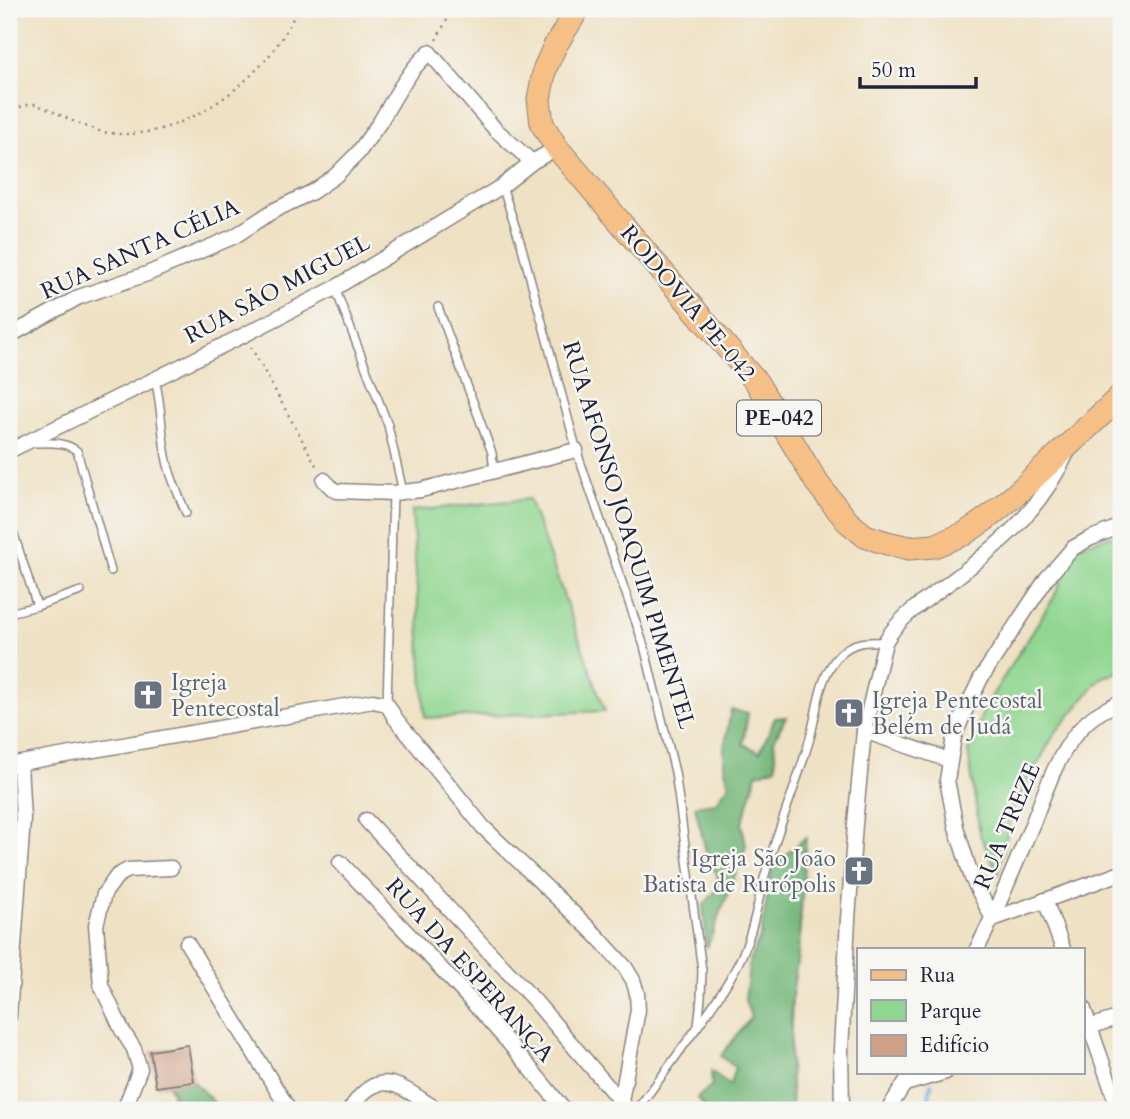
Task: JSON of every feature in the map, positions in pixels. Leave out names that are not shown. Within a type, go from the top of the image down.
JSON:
[{"type":"main road","name":"RODOVIA PE-042","points":[[578,9],[545,68],[539,99],[542,124],[557,148],[757,383],[817,483],[847,521],[865,536],[909,548],[934,545],[964,534],[1004,504],[1121,396]]},
{"type":"street","points":[[429,52],[495,129],[532,162]]},
{"type":"street","name":"RUA SANTA CÉLIA","points":[[9,336],[79,297],[147,274],[235,236],[273,211],[312,192],[335,176],[358,153],[414,68],[429,52]]},
{"type":"street","name":"RUA SÃO MIGUEL","points":[[9,452],[335,288],[502,186],[532,162],[557,148]]},
{"type":"street","points":[[842,1110],[841,1050],[848,919],[864,731],[885,642],[908,615],[1017,527],[1056,476],[1072,442]]},
{"type":"street","points":[[324,480],[338,491],[398,493],[421,490],[576,450]]},
{"type":"street","points":[[1121,527],[1073,548],[1047,578],[981,678],[954,737],[947,780],[959,837],[972,878],[993,919],[1121,873]]},
{"type":"street","points":[[9,1016],[23,819],[14,765],[373,701],[387,705],[483,828],[596,935],[625,967],[637,993],[638,1010],[624,1105]]},
{"type":"street","name":"RUA TREZE","points":[[978,948],[993,919],[1062,756],[1088,720],[1121,702]]},
{"type":"street","points":[[864,731],[949,760]]},
{"type":"street","points":[[366,820],[534,1000],[624,1105]]},
{"type":"street","name":"RUA DA ESPERANÇA","points":[[340,862],[460,990],[564,1110]]},
{"type":"street","points":[[124,1110],[140,1069],[134,1049],[101,985],[96,925],[104,894],[117,876],[128,870],[171,868]]},
{"type":"street","points":[[1045,900],[1063,948]]},
{"type":"street","points":[[187,943],[289,1110]]},
{"type":"street","points":[[1119,1110],[1086,1028],[1121,1017]]},
{"type":"street","points":[[888,1110],[909,1078],[934,1074]]},
{"type":"street","points":[[349,1110],[365,1090],[375,1084],[385,1083],[398,1085],[438,1110]]},
{"type":"lane","name":"RUA AFONSO JOAQUIM PIMENTEL","points":[[502,186],[521,244],[576,450],[644,646],[675,772],[702,970],[698,1026]]},
{"type":"lane","points":[[335,288],[388,425],[398,493],[387,705]]},
{"type":"lane","points":[[439,307],[492,453],[494,471]]},
{"type":"lane","points":[[155,379],[167,461],[186,513]]},
{"type":"lane","points":[[29,443],[66,444],[78,451],[111,571]]},
{"type":"lane","points":[[9,519],[37,606]]},
{"type":"lane","points":[[9,612],[81,591]]},
{"type":"lane","points":[[636,1110],[719,997],[739,962],[756,918],[765,874],[809,740],[825,678],[836,659],[848,647],[867,641],[885,642]]},
{"type":"path","points":[[9,116],[16,108],[34,104],[107,133],[158,131],[215,104],[244,81],[266,60],[298,9]]},
{"type":"path","points":[[429,52],[453,9]]},
{"type":"path","points":[[244,335],[324,480]]},
{"type":"green space","points":[[529,499],[605,711],[425,718],[412,511]]},
{"type":"green space","points":[[1121,533],[1121,671],[1101,678],[1055,733],[1013,808],[998,873],[980,835],[968,751],[985,707],[1054,597],[1077,546]]},
{"type":"green space","points":[[731,710],[748,713],[743,744],[760,752],[775,718],[786,717],[774,740],[776,767],[757,774],[742,824],[746,846],[707,948],[703,906],[718,888],[717,873],[709,864],[695,806],[715,803],[729,785],[724,765],[724,749]]},
{"type":"green space","points":[[806,837],[798,956],[792,995],[792,1110],[707,1110],[697,1098],[712,1085],[711,1071],[730,1085],[735,1067],[721,1056],[751,1017],[745,1000],[750,959],[761,936],[772,867]]},
{"type":"green space","points":[[194,1082],[221,1110],[165,1110],[173,1094],[168,1085]]},
{"type":"building","points":[[188,1045],[194,1082],[156,1087],[150,1051]]},
{"type":"waterway","points":[[927,1110],[931,1084]]},
{"type":"place","name":"Igreja Pentecostal","points":[[148,695]]},
{"type":"place","name":"Igreja Pentecostal Belém de Judá","points":[[849,713]]},
{"type":"place","name":"Igreja São João Batista de Rurópolis","points":[[859,871]]}]
